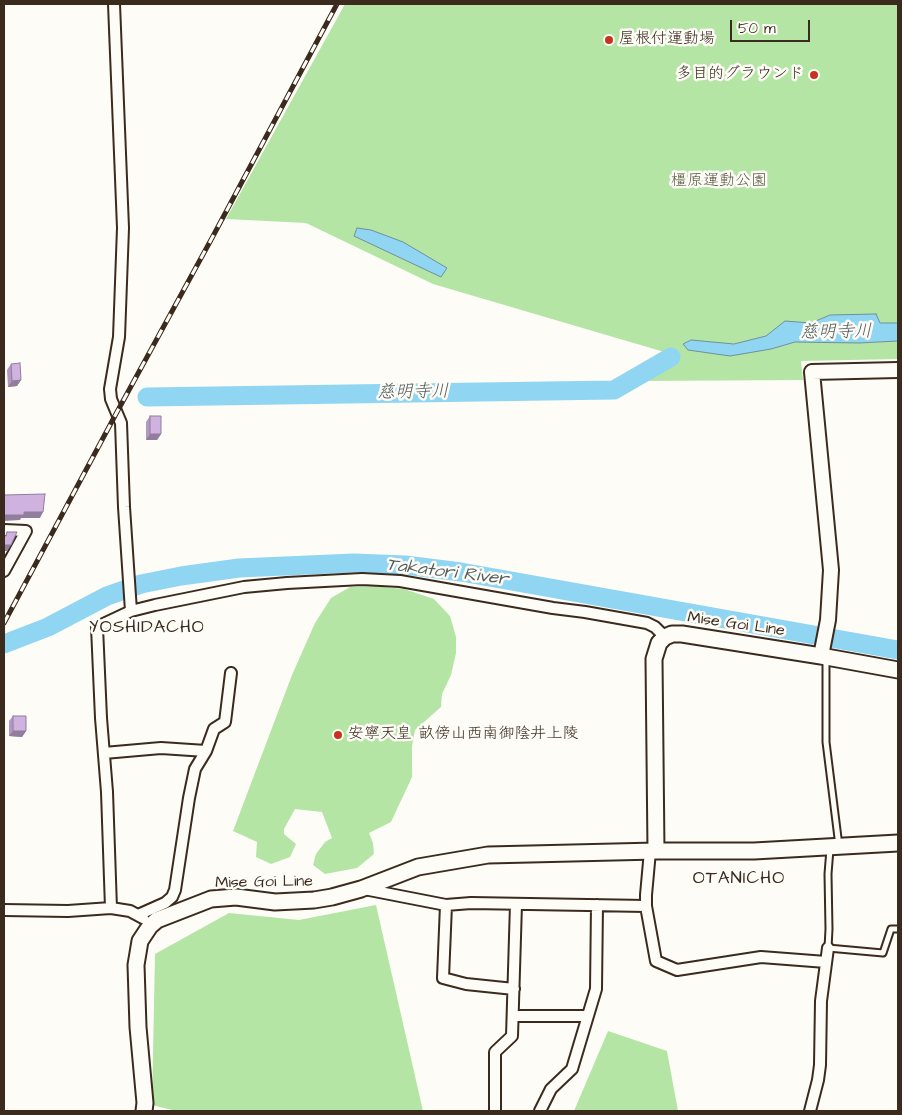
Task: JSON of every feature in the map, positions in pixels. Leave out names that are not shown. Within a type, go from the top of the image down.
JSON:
[{"type":"main road","name":"Mise Goi Line","points":[[653,851],[654,660],[658,643],[665,637],[672,634],[682,634],[823,654],[898,670]]},
{"type":"main road","name":"Mise Goi Line","points":[[150,926],[166,916],[211,899],[224,897],[295,902],[332,898],[361,889],[404,871],[474,857],[505,854],[754,851],[898,843]]},
{"type":"main road","points":[[144,1111],[136,965],[140,941],[150,926]]},
{"type":"street","points":[[114,4],[123,228],[119,337],[110,389],[111,399],[121,422],[130,608]]},
{"type":"street","points":[[823,654],[832,570],[812,372],[898,370]]},
{"type":"street","points":[[4,530],[26,530],[4,570]]},
{"type":"street","points":[[111,908],[107,792],[97,627],[130,608],[244,587],[380,579],[648,623],[665,637]]},
{"type":"street","points":[[138,915],[165,903],[172,897],[175,890],[195,769],[206,751],[214,729],[225,722],[231,673]]},
{"type":"street","points":[[104,753],[160,748],[206,751]]},
{"type":"street","points":[[653,851],[646,894],[646,906],[656,961],[678,970],[761,957],[826,962]]},
{"type":"street","points":[[361,889],[446,905],[646,906]]},
{"type":"street","points":[[495,1111],[494,1052],[512,1036],[516,904]]},
{"type":"street","points":[[446,905],[443,978],[466,984],[514,989]]},
{"type":"street","points":[[540,1111],[551,1089],[572,1069],[587,1016],[596,982],[598,905]]},
{"type":"street","points":[[4,910],[79,911],[111,908],[130,911],[138,915],[150,926]]},
{"type":"street","points":[[810,1111],[820,1065],[821,1002],[828,948]]},
{"type":"street","points":[[513,1016],[587,1016]]},
{"type":"lane","points":[[823,654],[826,742],[835,846],[828,869],[828,948],[884,953],[891,929],[898,929]]},
{"type":"green space","name":"橿原運動公園","points":[[345,4],[898,4],[898,359],[801,361],[803,380],[636,381],[678,358],[671,354],[433,284],[306,223],[226,219]]},
{"type":"green space","points":[[374,586],[404,589],[434,599],[450,616],[456,637],[456,653],[451,675],[442,694],[441,707],[415,730],[412,746],[412,777],[391,822],[369,833],[373,843],[374,854],[357,868],[325,874],[313,865],[316,854],[325,842],[332,838],[322,812],[295,809],[284,829],[284,834],[296,844],[290,857],[271,864],[256,857],[257,842],[233,831],[292,675],[315,623],[331,598],[350,587]]},
{"type":"green space","points":[[376,905],[423,1111],[176,1111],[152,1105],[155,954],[229,913],[299,920]]},
{"type":"green space","points":[[608,1031],[667,1051],[678,1111],[574,1111]]},
{"type":"water","points":[[357,228],[371,230],[403,242],[447,268],[441,277],[354,236]]},
{"type":"water","points":[[876,314],[880,323],[898,323],[898,341],[859,343],[795,342],[771,349],[730,356],[688,350],[683,344],[691,340],[734,344],[766,336],[785,321],[811,323],[830,315]]},
{"type":"building","points":[[20,363],[21,380],[12,381],[11,364]]},
{"type":"building","points":[[150,416],[161,416],[161,434],[150,434]]},
{"type":"building","points":[[45,494],[43,512],[24,512],[24,515],[4,515],[4,495]]},
{"type":"building","points":[[7,532],[17,532],[11,545],[4,545],[4,536],[6,536]]},
{"type":"building","points":[[13,716],[26,716],[26,731],[13,731]]},
{"type":"waterway","name":"慈明寺川","points":[[147,397],[614,390],[671,357]]},
{"type":"waterway","name":"Takatori River","points":[[4,644],[48,627],[107,596],[141,584],[239,568],[354,563],[405,565],[461,572],[898,650]]},
{"type":"railway","points":[[4,623],[337,4]]},
{"type":"place","name":"屋根付運動場","points":[[609,40]]},
{"type":"place","name":"多目的グラウンド","points":[[814,75]]},
{"type":"place","name":"安寧天皇 畝傍山西南御陰井上陵","points":[[338,735]]},
{"type":"district","name":"YOSHIDACHO","points":[[147,628]]},
{"type":"district","name":"OTANICHO","points":[[739,879]]}]
